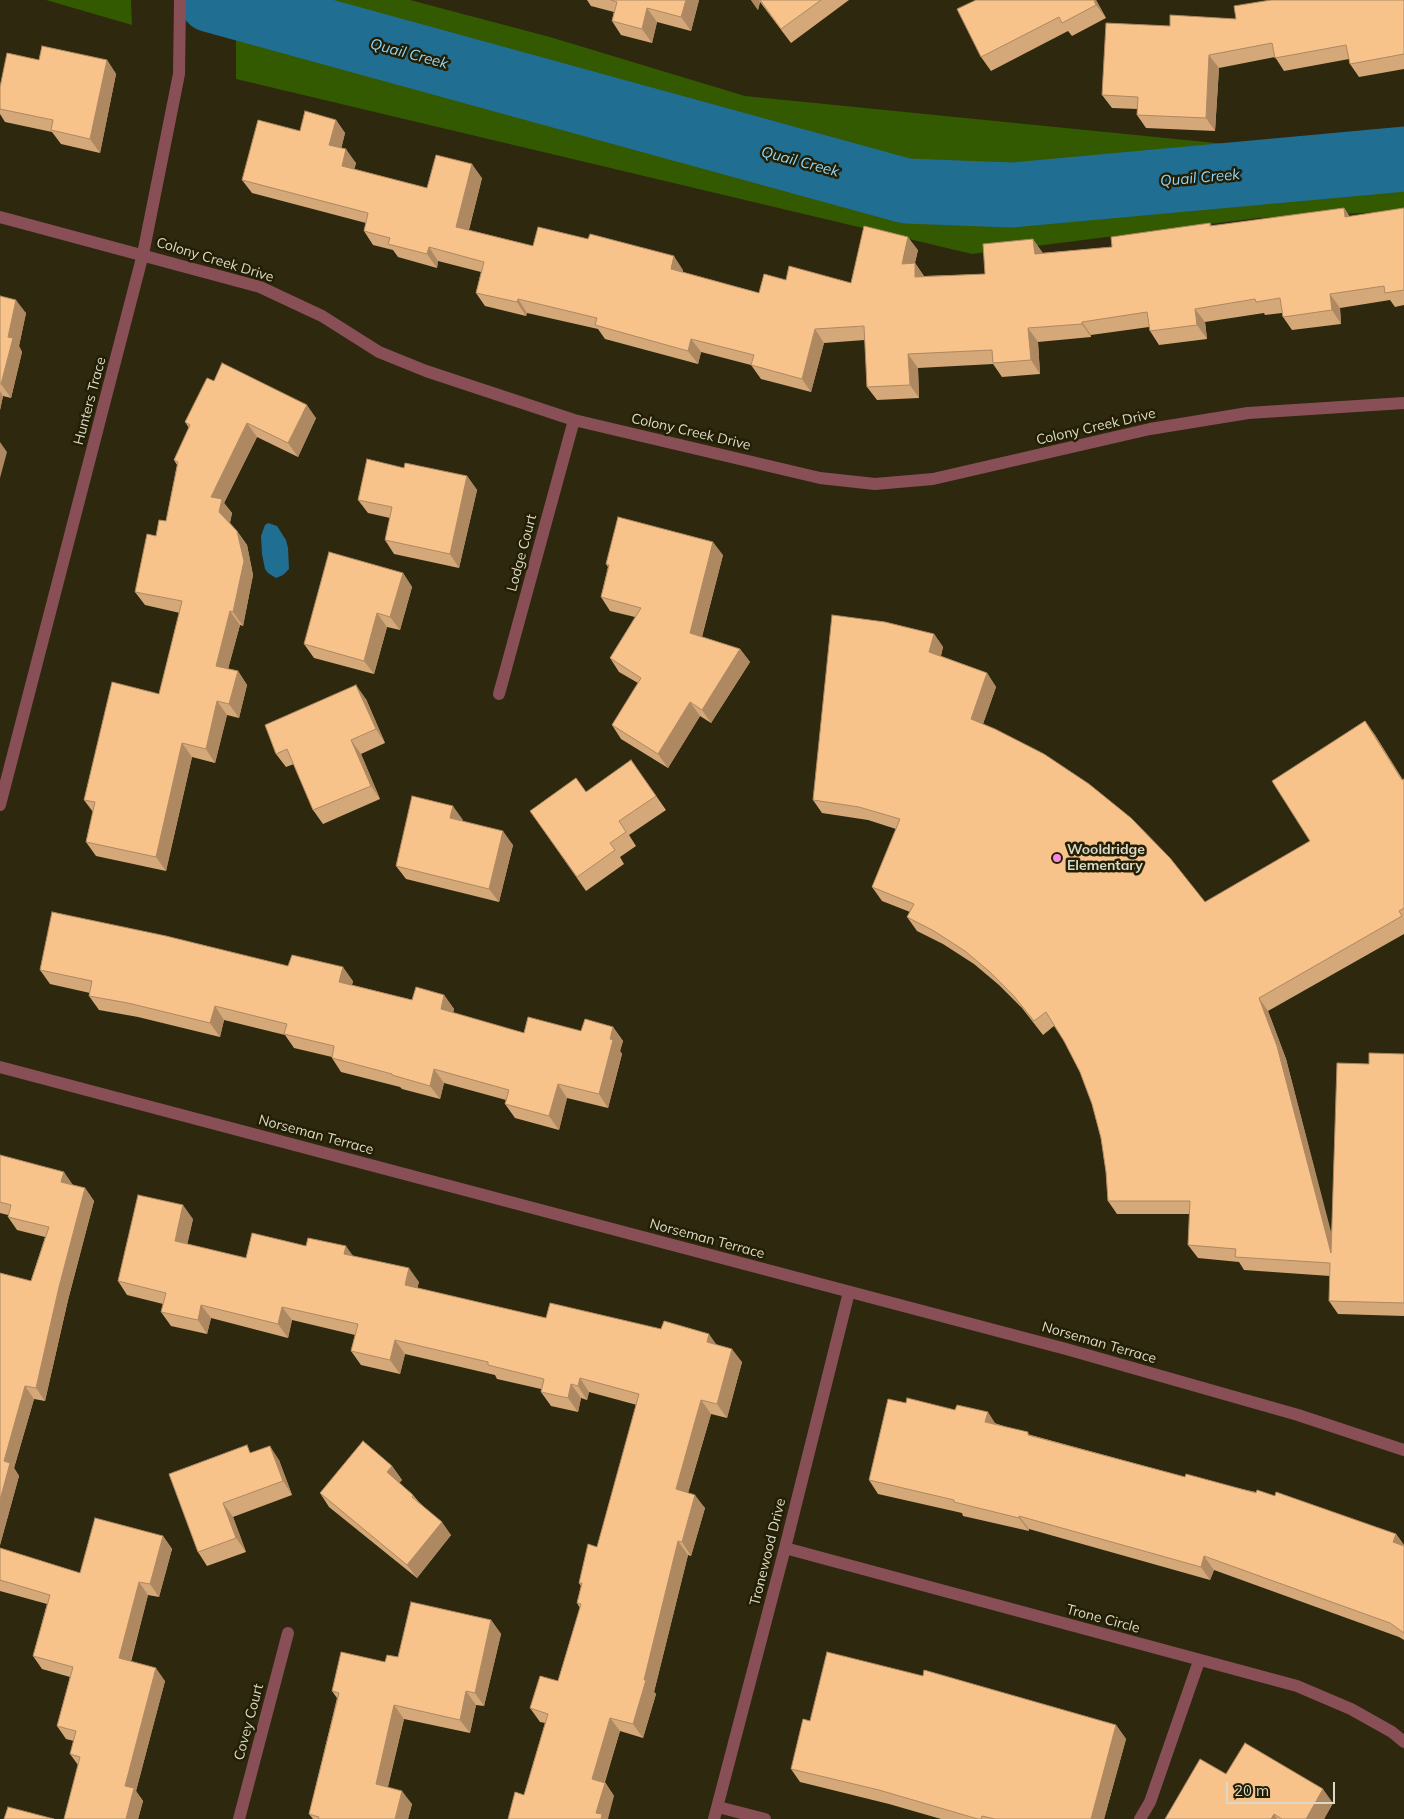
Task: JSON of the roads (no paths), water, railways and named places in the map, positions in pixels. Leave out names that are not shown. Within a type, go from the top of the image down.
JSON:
[{"type":"street","name":"Hunters Trace","points":[[0,805],[143,254],[179,74],[180,0]]},
{"type":"street","name":"Colony Creek Drive","points":[[0,217],[260,287],[322,316],[387,355],[426,371],[574,420],[820,478],[875,484],[933,479],[1150,429],[1248,413],[1404,403]]},
{"type":"street","name":"Lodge Court","points":[[499,694],[574,420]]},
{"type":"street","name":"Norseman Terrace","points":[[0,1067],[1056,1346],[1298,1415],[1404,1450]]},
{"type":"street","name":"Tronewood Drive","points":[[716,1813],[785,1548],[848,1292]]},
{"type":"street","name":"Trone Circle","points":[[785,1548],[1297,1686],[1351,1709],[1392,1732],[1404,1742]]},
{"type":"street","name":"Covey Court","points":[[239,1819],[288,1633]]},
{"type":"street","points":[[1140,1819],[1150,1802],[1199,1661]]},
{"type":"street","points":[[716,1813],[765,1819]]},
{"type":"water","points":[[268,523],[277,526],[286,540],[288,548],[289,569],[283,575],[276,578],[265,569],[262,554],[261,536],[265,525]]},
{"type":"waterway","name":"Quail Creek","points":[[211,0],[906,191],[1012,195],[1404,159]]},
{"type":"place","name":"Wooldridge Elementary","points":[[1057,858]]}]
